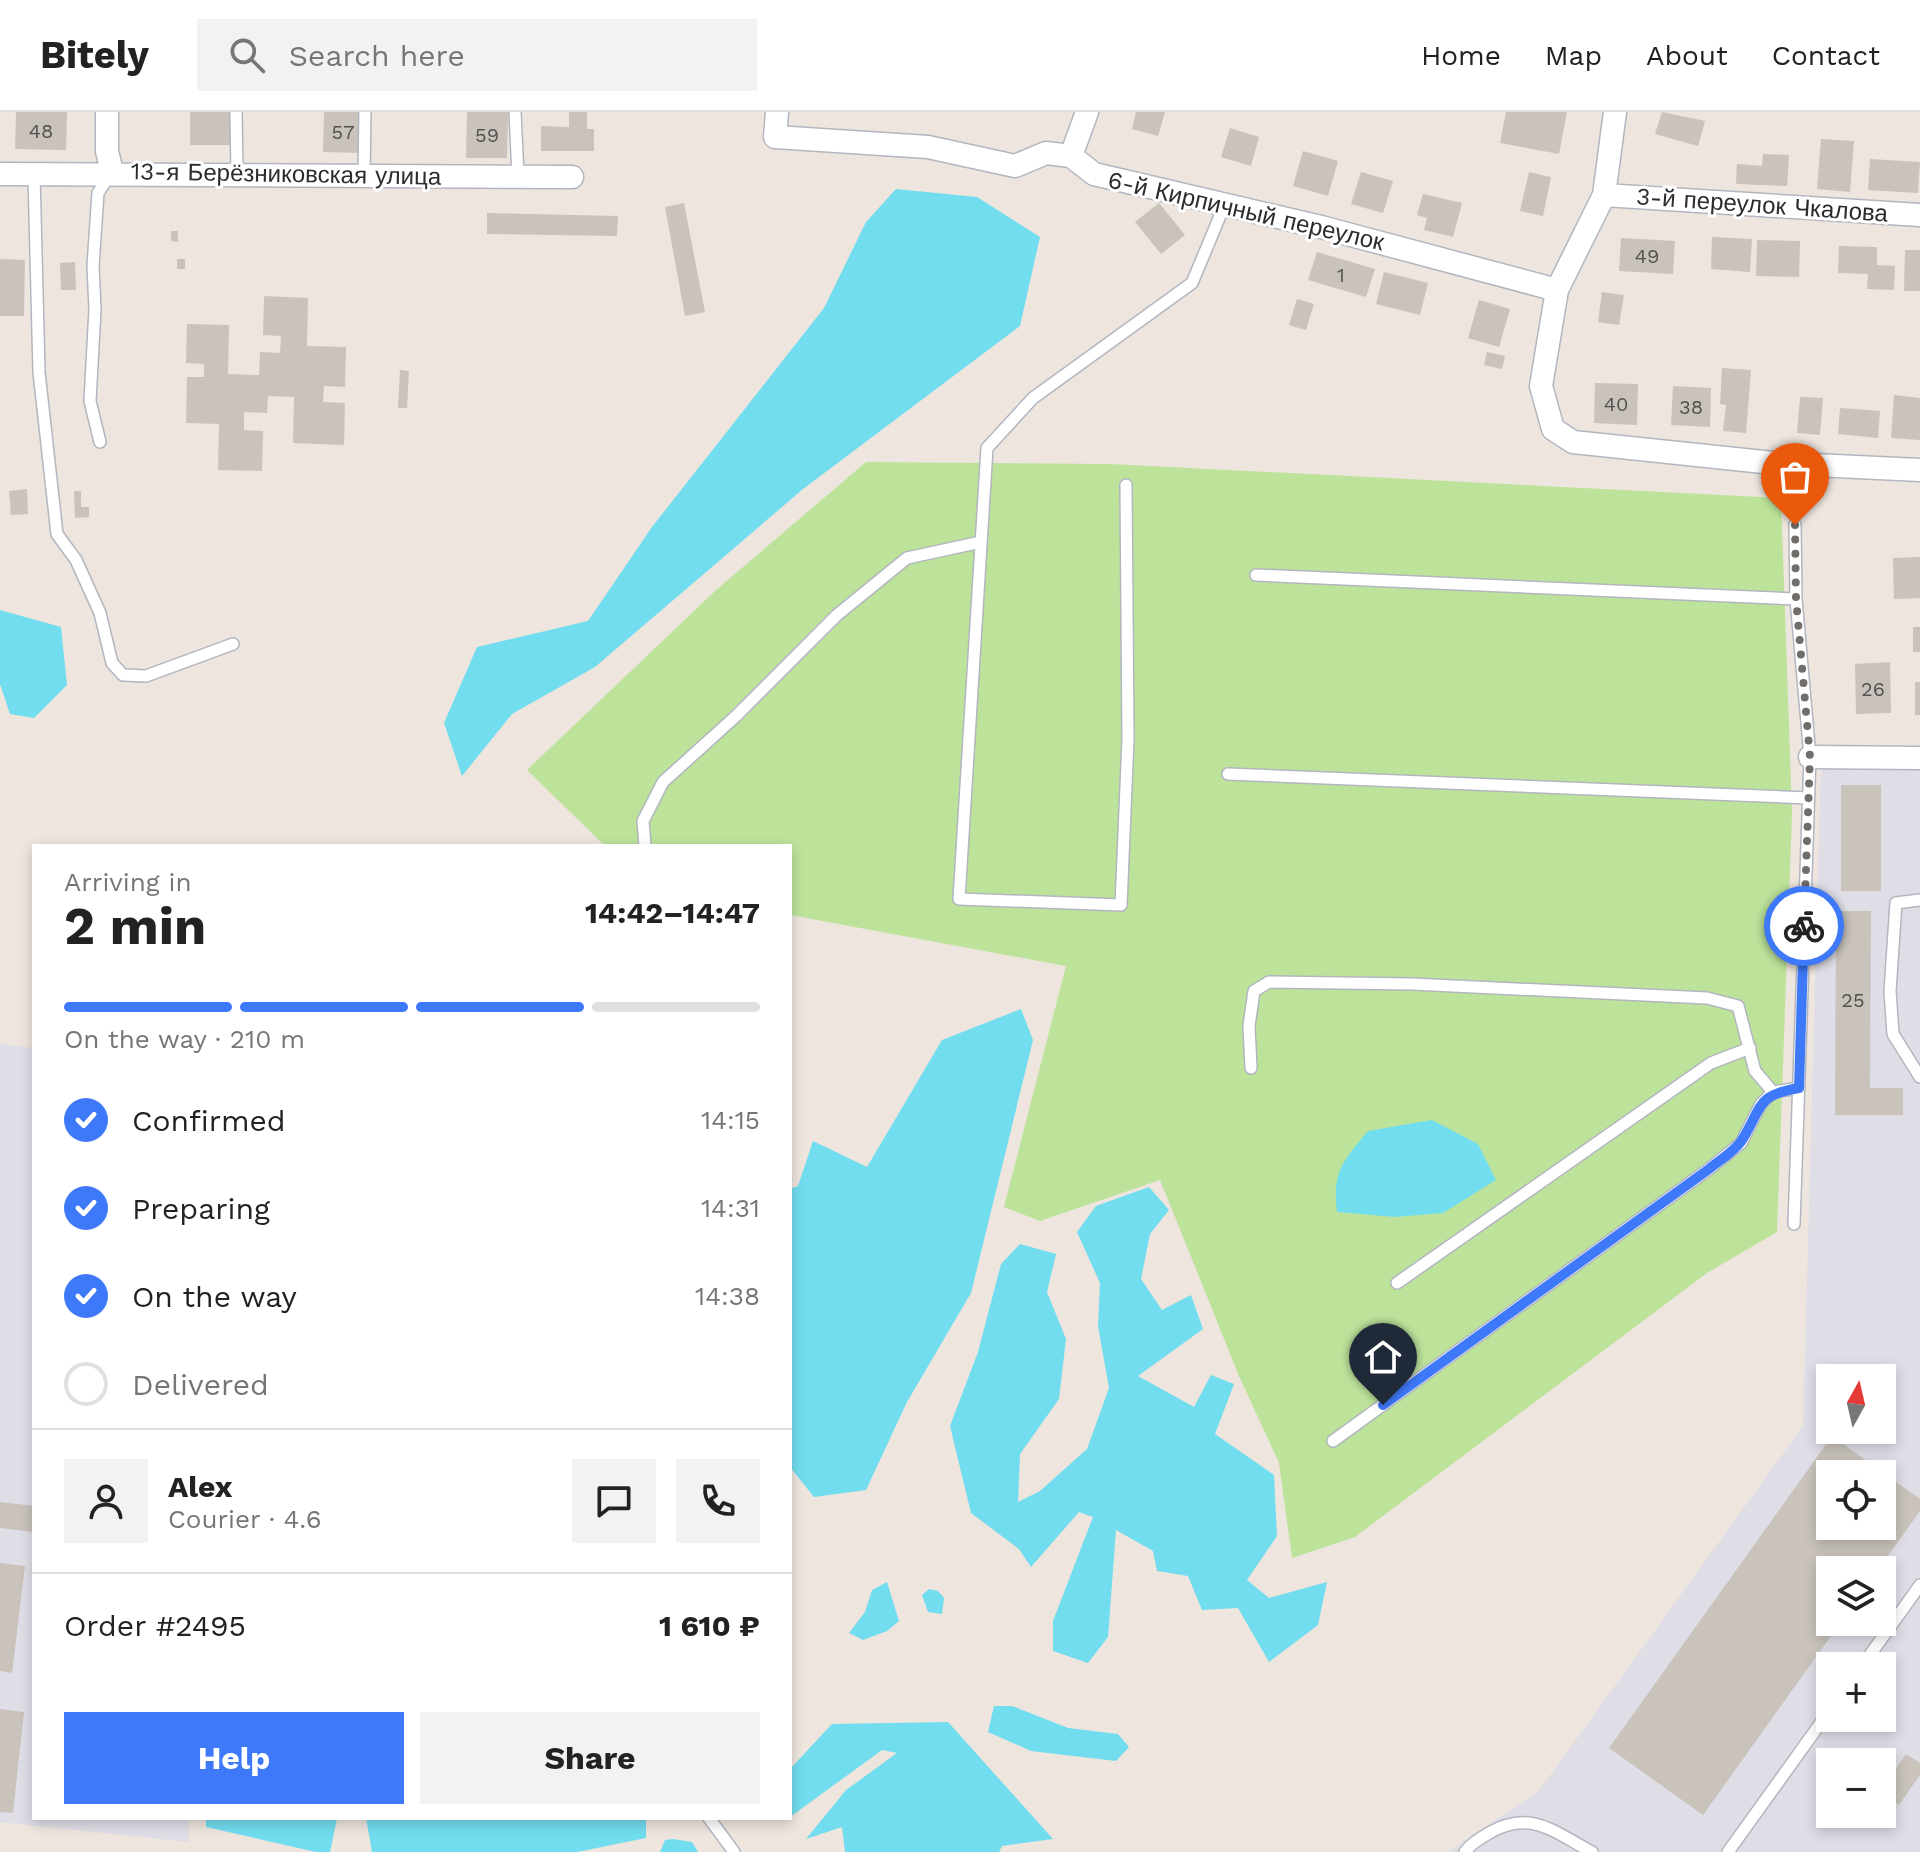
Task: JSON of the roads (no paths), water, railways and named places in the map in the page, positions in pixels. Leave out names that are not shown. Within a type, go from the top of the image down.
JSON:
[{"type":"street","points":[[107,112],[107,151],[112,172]]},
{"type":"street","points":[[777,112],[775,137],[928,147],[1015,166],[1046,153],[1071,156],[1087,112]]},
{"type":"street","points":[[1615,112],[1604,195],[1557,290],[1541,386],[1553,429],[1573,442],[1773,463],[1920,470]]},
{"type":"street","name":"6-й Кирпичный переулок","points":[[1071,156],[1094,174],[1225,204],[1557,290]]},
{"type":"street","name":"13-я Берёзниковская улица","points":[[0,174],[112,172],[572,177]]},
{"type":"street","name":"3-й переулок Чкалова","points":[[1604,195],[1920,215]]},
{"type":"street","points":[[1810,757],[1920,758]]},
{"type":"lane","points":[[236,112],[237,173]]},
{"type":"lane","points":[[364,175],[365,112]]},
{"type":"lane","points":[[515,112],[518,176]]},
{"type":"lane","points":[[100,442],[90,401],[95,309],[93,266],[98,193],[112,172]]},
{"type":"lane","points":[[34,174],[39,372],[57,534],[76,560],[100,613],[112,663],[123,675],[146,676],[233,644]]},
{"type":"lane","points":[[1126,485],[1128,739],[1121,905],[959,899],[987,448],[1033,398],[1192,283],[1225,204]]},
{"type":"lane","points":[[1794,1224],[1810,757],[1796,599],[1795,525]]},
{"type":"lane","points":[[645,844],[643,821],[663,782],[736,716],[837,615],[907,558],[981,542]]},
{"type":"lane","points":[[1256,575],[1796,599]]},
{"type":"lane","points":[[1228,774],[1808,798]]},
{"type":"lane","points":[[1920,900],[1896,903],[1890,991],[1893,1034],[1920,1077]]},
{"type":"lane","points":[[1251,1068],[1249,1026],[1254,991],[1269,982],[1412,984],[1707,998],[1738,1006],[1755,1071],[1773,1092]]},
{"type":"lane","points":[[1397,1283],[1711,1063],[1750,1048]]},
{"type":"lane","points":[[1333,1441],[1709,1169],[1741,1143],[1761,1104],[1773,1092],[1799,1088]]},
{"type":"lane","points":[[1872,1652],[1920,1585]]},
{"type":"lane","points":[[1728,1852],[1816,1729]]},
{"type":"lane","points":[[710,1820],[734,1852]]},
{"type":"lane","points":[[1465,1852],[1472,1843],[1509,1821],[1536,1822],[1592,1852]]},
{"type":"water","points":[[896,189],[977,197],[1040,237],[1020,326],[803,489],[595,667],[512,714],[462,776],[444,723],[477,647],[588,621],[652,527],[824,308],[866,222]]},
{"type":"water","points":[[0,610],[61,627],[67,685],[34,718],[10,714],[0,684]]},
{"type":"water","points":[[1021,1009],[1033,1040],[971,1293],[907,1402],[866,1490],[814,1497],[792,1470],[792,1188],[798,1186],[813,1141],[867,1167],[942,1040]]},
{"type":"water","points":[[1432,1120],[1478,1144],[1496,1180],[1443,1213],[1395,1217],[1337,1212],[1336,1187],[1341,1168],[1368,1131]]},
{"type":"water","points":[[1149,1187],[1169,1210],[1150,1234],[1141,1279],[1162,1310],[1191,1295],[1203,1329],[1138,1376],[1194,1407],[1211,1375],[1234,1384],[1215,1434],[1274,1475],[1277,1536],[1247,1580],[1269,1598],[1327,1582],[1318,1625],[1269,1662],[1238,1608],[1202,1610],[1188,1576],[1157,1571],[1153,1551],[1116,1530],[1108,1637],[1088,1663],[1053,1651],[1053,1621],[1093,1517],[1079,1512],[1031,1567],[1019,1549],[971,1513],[950,1426],[978,1352],[1001,1264],[1020,1244],[1056,1254],[1047,1292],[1066,1339],[1059,1399],[1020,1454],[1018,1502],[1040,1491],[1087,1449],[1109,1388],[1098,1326],[1100,1283],[1077,1232],[1096,1206]]},
{"type":"water","points":[[887,1582],[899,1621],[887,1631],[863,1640],[849,1633],[865,1612],[872,1590]]},
{"type":"water","points":[[929,1589],[938,1591],[944,1598],[942,1614],[928,1612],[922,1595]]},
{"type":"water","points":[[994,1706],[1012,1706],[1068,1728],[1118,1734],[1129,1747],[1116,1761],[1031,1751],[988,1732]]},
{"type":"water","points":[[948,1722],[1053,1839],[1002,1846],[999,1852],[845,1852],[842,1827],[806,1839],[846,1790],[897,1753],[882,1750],[792,1816],[792,1767],[832,1724]]},
{"type":"water","points":[[206,1820],[337,1820],[330,1852],[316,1852],[206,1827]]},
{"type":"water","points":[[366,1820],[646,1820],[646,1838],[577,1852],[372,1852]]},
{"type":"water","points":[[665,1840],[692,1842],[698,1852],[660,1852]]}]
